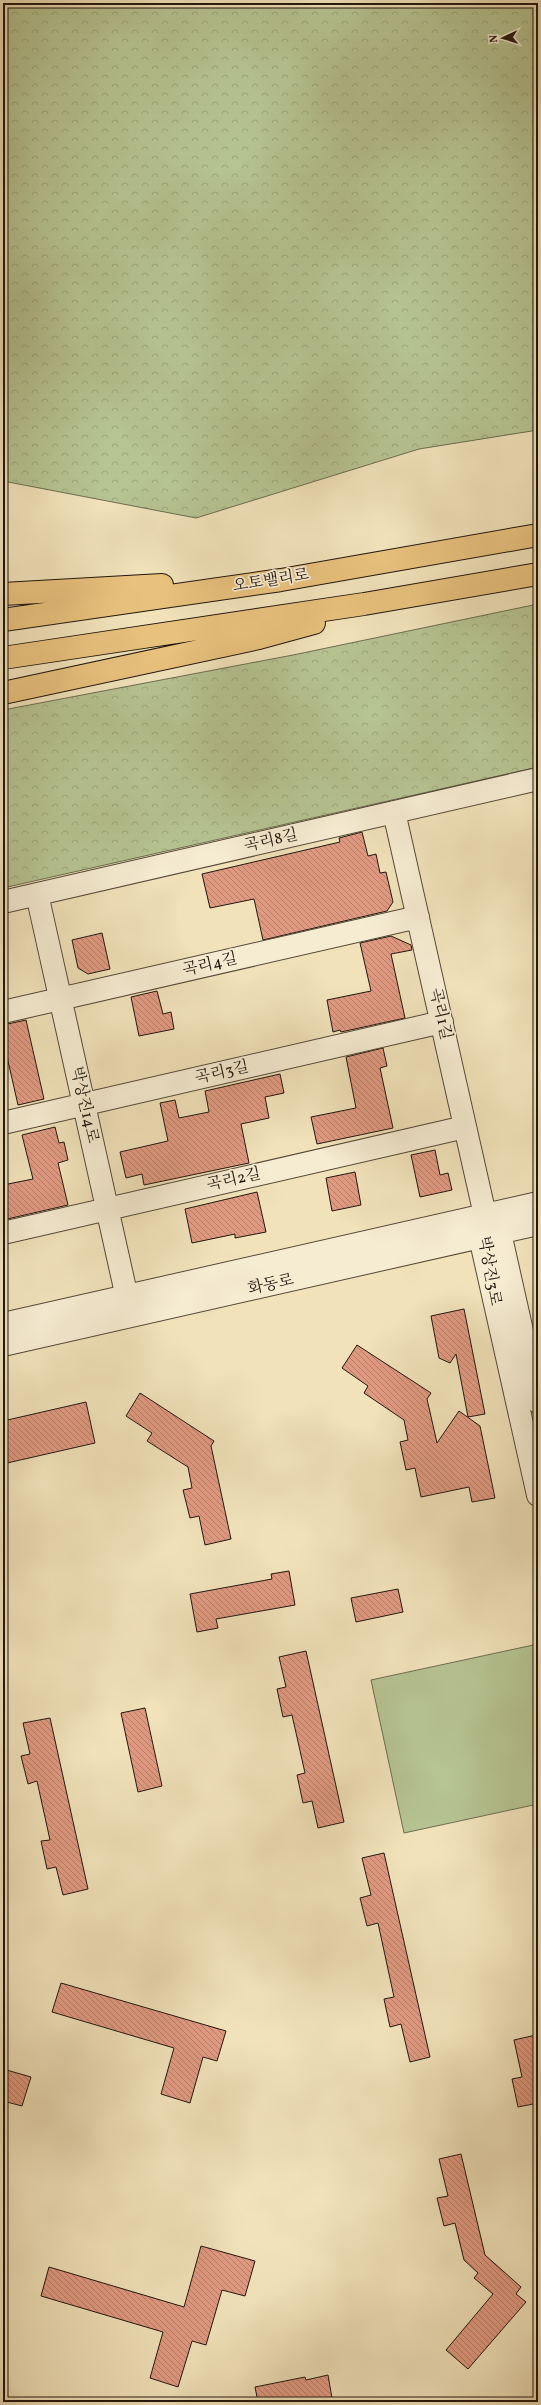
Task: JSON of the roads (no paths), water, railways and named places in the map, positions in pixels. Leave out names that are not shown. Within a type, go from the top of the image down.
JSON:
[{"type":"highway","name":"오토밸리로","points":[[3,620],[281,580],[538,535]]},
{"type":"highway","points":[[3,658],[415,595],[538,574]]},
{"type":"highway","points":[[3,594],[281,580]]},
{"type":"highway","points":[[3,693],[259,638],[415,595]]},
{"type":"street","name":"곡리8길","points":[[3,902],[538,779]]},
{"type":"street","name":"곡리1길","points":[[394,812],[485,1215]]},
{"type":"street","name":"박상진14로","points":[[37,894],[129,1306]]},
{"type":"street","name":"곡리4길","points":[[3,1012],[418,917]]},
{"type":"street","name":"곡리3길","points":[[3,1123],[442,1022]]},
{"type":"street","name":"곡리2길","points":[[3,1233],[465,1127]]},
{"type":"street","name":"화동로","points":[[3,1345],[129,1306],[485,1215],[538,1203]]},
{"type":"street","name":"박상진3로","points":[[485,1215],[538,1402]]},
{"type":"street","name":"화동로","points":[[3,1324],[129,1306],[490,1235],[538,1224]]},
{"type":"street","name":"박상진3로","points":[[490,1235],[538,1495]]}]
